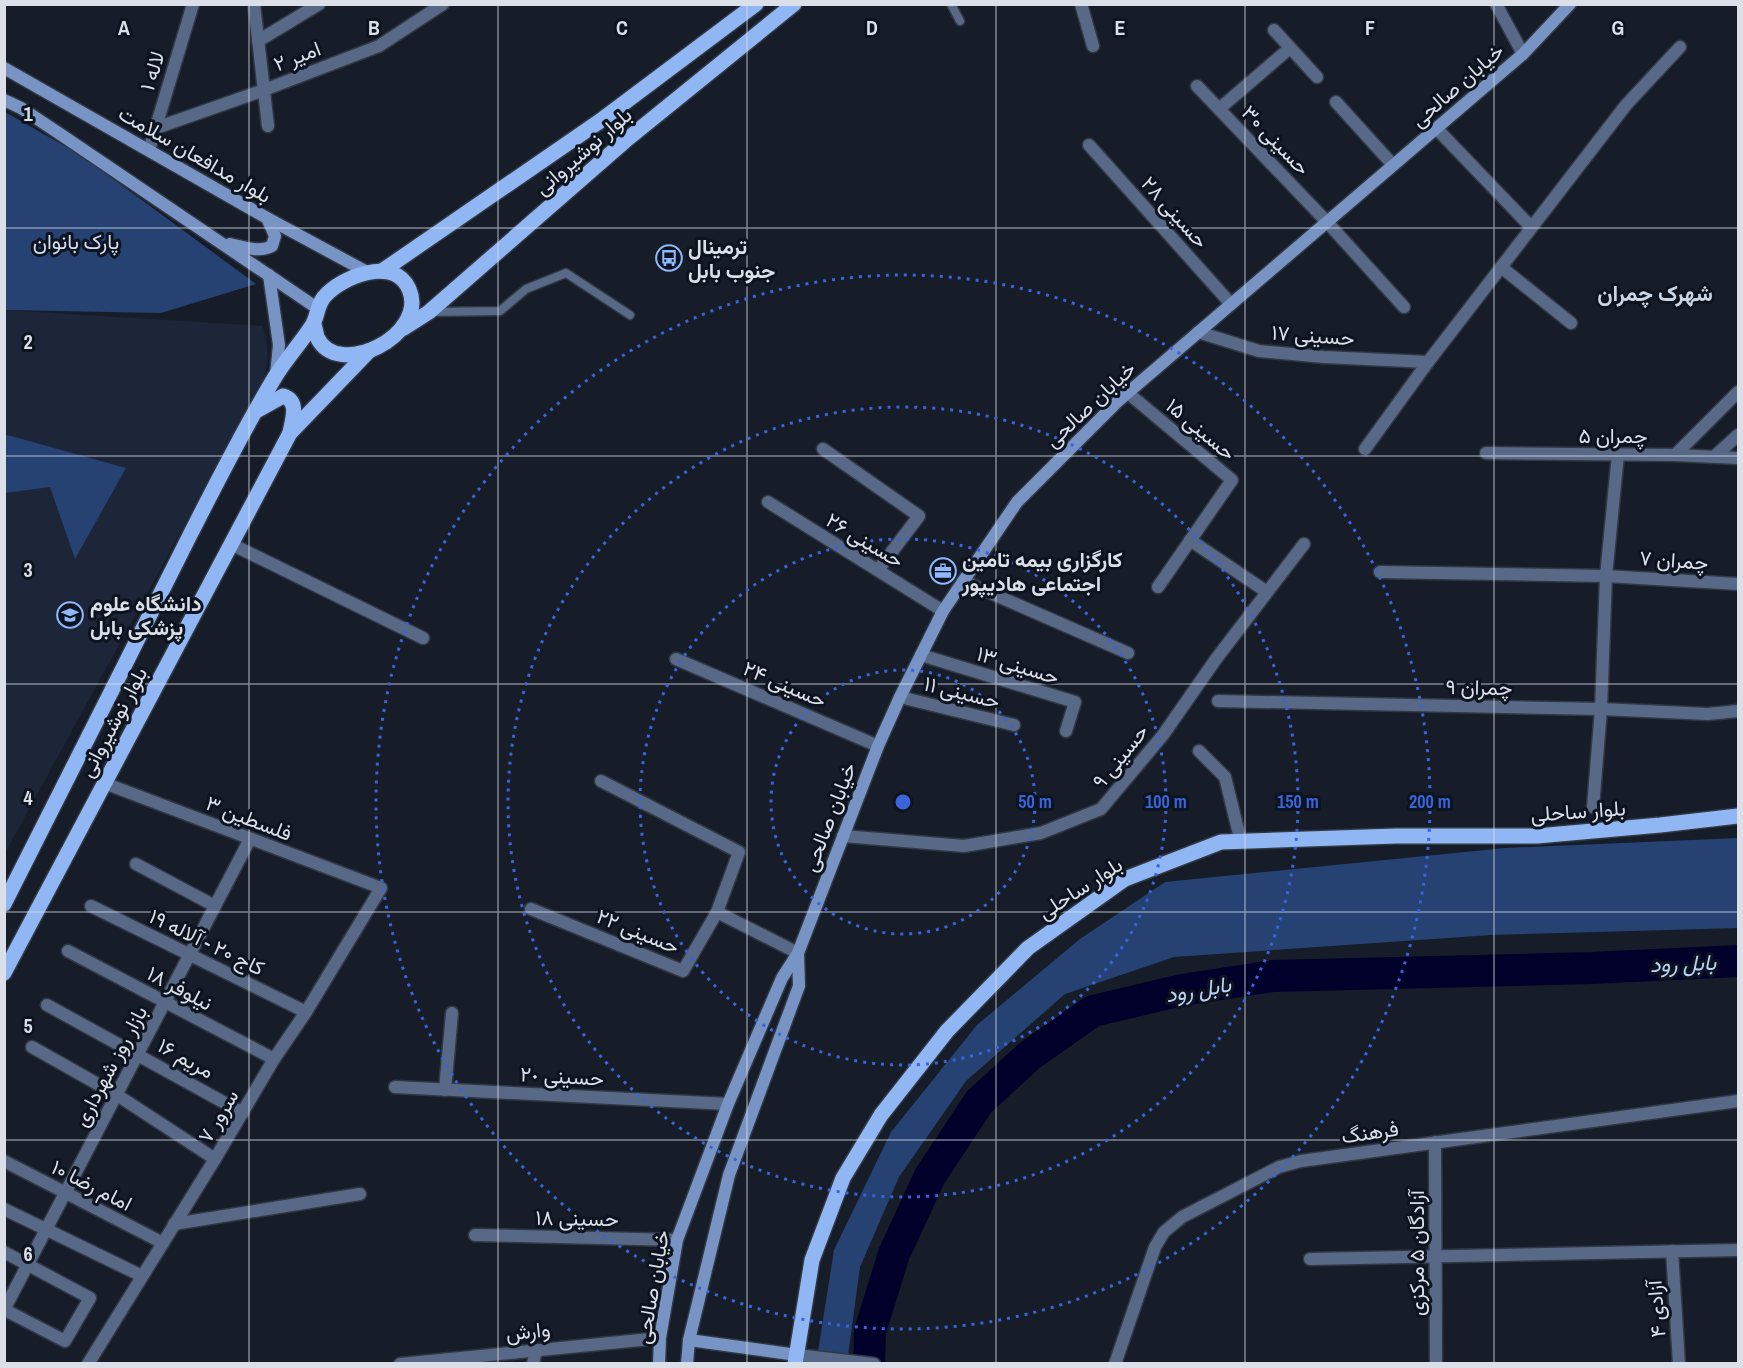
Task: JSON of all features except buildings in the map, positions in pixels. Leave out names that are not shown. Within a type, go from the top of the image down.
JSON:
[{"type":"main road","name":"بلوار نوشیروانی","points":[[375,271],[600,121],[756,4]]},
{"type":"main road","name":"بلوار نوشیروانی","points":[[401,330],[429,312],[625,141],[794,4]]},
{"type":"main road","name":"خيابان صالحی","points":[[659,1364],[660,1338],[677,1240],[728,1104],[782,978],[798,953],[878,746],[900,697],[943,611],[963,581],[1017,502],[1128,393],[1523,54],[1570,4]]},
{"type":"main road","name":"بلوار مدافعان سلامت","points":[[4,68],[267,218],[375,271]]},
{"type":"main road","points":[[4,100],[21,108],[317,308]]},
{"type":"main road","points":[[220,241],[265,250],[272,246],[275,237],[267,218]]},
{"type":"main road","points":[[375,271],[397,275],[409,287],[413,302],[410,318],[392,338],[369,351],[345,355],[330,350],[318,339],[314,324],[317,308],[325,296],[345,281],[375,271]]},
{"type":"main road","points":[[269,275],[279,345],[276,375]]},
{"type":"main road","name":"بلوار نوشیروانی","points":[[4,904],[212,492],[276,375],[314,324]]},
{"type":"main road","name":"بلوار نوشیروانی","points":[[4,973],[290,433],[369,351]]},
{"type":"main road","points":[[255,412],[283,396],[288,398],[294,410],[290,433]]},
{"type":"main road","name":"بلوار ساحلی","points":[[796,1359],[812,1260],[843,1178],[881,1115],[947,1031],[1028,948],[1125,879],[1221,842],[1396,836],[1538,836],[1738,816]]},
{"type":"main road","name":"خيابان صالحی","points":[[687,1364],[689,1340],[729,1175],[799,986],[798,953]]},
{"type":"main road","points":[[689,1340],[796,1359]]},
{"type":"street","name":"لاله ۱","points":[[149,150],[193,4]]},
{"type":"street","points":[[254,4],[268,126]]},
{"type":"street","points":[[258,41],[319,4]]},
{"type":"street","name":"امیر ۲","points":[[156,128],[379,46],[443,4]]},
{"type":"street","points":[[1081,4],[1093,46]]},
{"type":"street","points":[[1496,4],[1523,54]]},
{"type":"street","points":[[1274,30],[1317,77]]},
{"type":"street","points":[[1365,448],[1428,362],[1626,105],[1680,47]]},
{"type":"street","points":[[1219,109],[1290,48]]},
{"type":"street","name":"حسینی ۳۰","points":[[1197,86],[1327,222],[1404,307]]},
{"type":"street","points":[[1336,102],[1393,165]]},
{"type":"street","points":[[1436,128],[1532,227]]},
{"type":"street","name":"حسینی ۲۸","points":[[1089,145],[1231,304]]},
{"type":"street","points":[[1501,267],[1571,322]]},
{"type":"street","name":"حسینی ۱۷","points":[[1198,332],[1259,351],[1428,362]]},
{"type":"street","points":[[1675,454],[1738,392]]},
{"type":"street","name":"حسینی ۱۵","points":[[1128,393],[1232,480],[1158,587]]},
{"type":"street","points":[[1715,456],[1738,435]]},
{"type":"street","points":[[823,449],[919,516],[879,570]]},
{"type":"street","name":"چمران ۵","points":[[1486,453],[1675,454],[1738,458]]},
{"type":"street","points":[[1593,807],[1601,709],[1606,576],[1618,454]]},
{"type":"street","name":"حسینی ۲۶","points":[[768,502],[943,611]]},
{"type":"street","points":[[1190,540],[1267,592]]},
{"type":"street","points":[[231,544],[423,638]]},
{"type":"street","name":"حسینی ٩","points":[[843,836],[964,846],[1041,833],[1101,809],[1163,735],[1216,659],[1304,544]]},
{"type":"street","name":"چمران ۷","points":[[1380,572],[1606,576],[1738,584]]},
{"type":"street","points":[[963,581],[1128,653]]},
{"type":"street","name":"حسینی ۱۳","points":[[921,655],[1075,702],[1066,731]]},
{"type":"street","name":"حسینی ۲۴","points":[[676,659],[878,746]]},
{"type":"street","name":"حسینی ۱۱","points":[[900,697],[1014,725]]},
{"type":"street","name":"چمران ۹","points":[[1218,701],[1601,709],[1708,714],[1738,711]]},
{"type":"street","points":[[1200,751],[1225,777],[1241,842]]},
{"type":"street","points":[[601,781],[739,852],[717,912],[798,953]]},
{"type":"street","name":"فلسطین ۳","points":[[104,783],[381,888]]},
{"type":"street","name":"بازار روز شهرداری","points":[[5,1310],[250,839]]},
{"type":"street","points":[[136,864],[215,906]]},
{"type":"street","name":"سرور ۷","points":[[88,1364],[381,888]]},
{"type":"street","name":"کاج ۲۰ - آلاله ۱۹","points":[[92,906],[306,1011]]},
{"type":"street","name":"حسینی ۲۲","points":[[531,909],[683,971],[717,912]]},
{"type":"street","name":"نیلوفر ۱۸","points":[[68,951],[274,1059]]},
{"type":"street","name":"مریم ۱۶","points":[[47,1005],[243,1113]]},
{"type":"street","points":[[445,1090],[452,1013]]},
{"type":"street","points":[[32,1047],[117,1095],[215,1159]]},
{"type":"street","name":"حسینی ٢٠","points":[[395,1087],[728,1104]]},
{"type":"street","name":"فرهنگ","points":[[1115,1364],[1155,1247],[1164,1232],[1182,1217],[1288,1164],[1738,1101]]},
{"type":"street","name":"آزادگان ۵ مرکزی","points":[[1435,1142],[1436,1364]]},
{"type":"street","name":"امام رضا ۱۰","points":[[4,1161],[163,1243]]},
{"type":"street","points":[[174,1224],[360,1194]]},
{"type":"street","points":[[4,1209],[141,1276]]},
{"type":"street","name":"حسینی ۱۸","points":[[475,1235],[677,1240]]},
{"type":"street","points":[[1310,1259],[1738,1250]]},
{"type":"street","name":"آزادی ۴","points":[[1672,1251],[1679,1364]]},
{"type":"street","points":[[4,1252],[90,1298],[65,1341],[5,1310]]},
{"type":"street","name":"وارش","points":[[400,1364],[660,1338]]},
{"type":"street","points":[[533,1364],[536,1350]]},
{"type":"street","points":[[796,1359],[874,1364]]},
{"type":"lane","points":[[951,4],[960,21]]},
{"type":"lane","points":[[429,312],[500,311],[525,289],[566,273],[630,315]]},
{"type":"shaded area","name":"دانشگاه علوم پزشکی بابل","points":[[5,310],[263,326],[268,353],[265,378],[5,853]]},
{"type":"green space","name":"پارک بانوان","points":[[5,112],[82,156],[256,284],[161,313],[5,310]]},
{"type":"green space","points":[[4,434],[126,468],[75,559],[50,487],[5,493]]},
{"type":"green space","points":[[1738,838],[1738,928],[1491,935],[1174,957],[1065,994],[966,1081],[899,1177],[860,1267],[847,1363],[816,1364],[834,1250],[891,1132],[977,1025],[1080,939],[1165,882],[1505,848]]},
{"type":"waterway","name":"بابل رود","points":[[869,1364],[870,1331],[894,1254],[930,1176],[979,1102],[1029,1056],[1093,1011],[1182,990],[1273,976],[1591,968],[1738,961]]},
{"type":"place","name":"ترمینال جنوب بابل","points":[[669,258]]},
{"type":"place","name":"کارگزاری بیمه تامین اجتماعی هادیپور","points":[[943,571]]},
{"type":"place","name":"دانشگاه علوم پزشکی بابل","points":[[70,615]]},
{"type":"district","name":"شهرک چمران","points":[[1655,293]]}]
